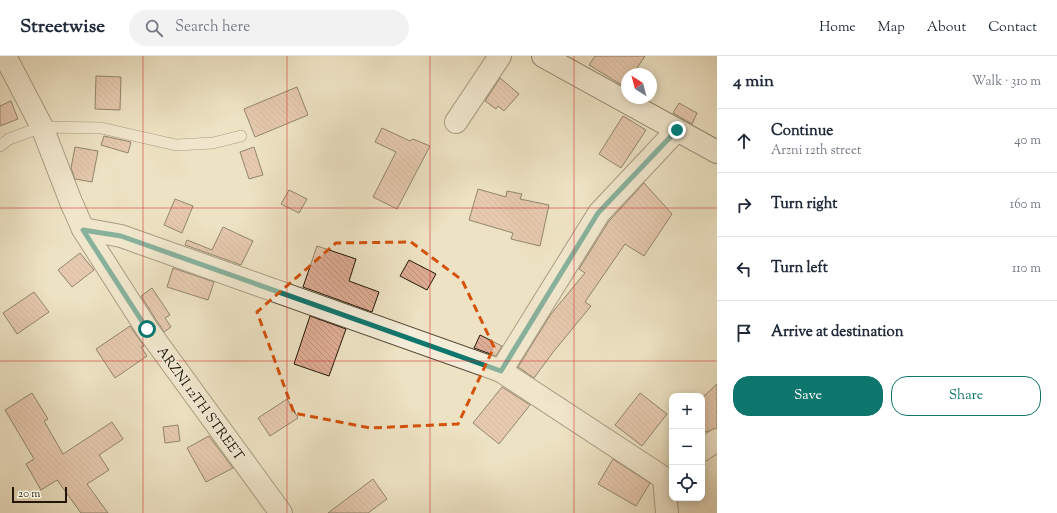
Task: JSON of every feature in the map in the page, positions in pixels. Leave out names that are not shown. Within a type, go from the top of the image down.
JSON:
[{"type":"street","name":"ARZNI 12TH STREET","points":[[5,56],[42,127],[83,230],[147,329],[281,513]]},
{"type":"street","points":[[456,122],[500,56]]},
{"type":"street","points":[[543,56],[717,152]]},
{"type":"street","points":[[501,371],[598,213],[677,130]]},
{"type":"street","points":[[83,230],[121,236],[501,371],[668,475],[667,513]]},
{"type":"street","points":[[705,448],[717,440]]},
{"type":"lane","points":[[0,146],[9,139],[42,127],[101,128],[176,145],[213,143],[241,136]]},
{"type":"highlighted area","points":[[411,242],[462,280],[494,347],[458,424],[370,428],[294,413],[257,312],[336,243]]},
{"type":"building","points":[[595,56],[645,56],[637,68],[621,68],[621,85],[589,65]]},
{"type":"building","points":[[96,76],[121,77],[120,110],[95,109]]},
{"type":"building","points":[[500,78],[519,94],[504,111],[498,106],[496,109],[485,101]]},
{"type":"building","points":[[297,87],[308,115],[255,137],[244,109]]},
{"type":"building","points":[[11,101],[18,119],[0,126],[0,106]]},
{"type":"building","points":[[679,103],[697,113],[692,124],[673,113]]},
{"type":"building","points":[[623,116],[646,130],[621,168],[599,154]]},
{"type":"building","points":[[382,128],[410,141],[413,139],[430,146],[397,209],[373,197],[396,152],[375,142]]},
{"type":"building","points":[[104,136],[131,142],[128,153],[101,145]]},
{"type":"building","points":[[75,147],[98,151],[92,182],[75,179],[71,168]]},
{"type":"building","points":[[254,147],[263,175],[249,179],[240,152]]},
{"type":"building","points":[[644,183],[672,214],[644,256],[625,244],[585,302],[591,306],[534,378],[518,367],[551,314],[585,273],[579,269],[609,221]]},
{"type":"building","points":[[478,189],[506,197],[507,191],[522,194],[520,199],[549,205],[540,246],[511,239],[513,233],[469,220]]},
{"type":"building","points":[[289,190],[307,199],[299,213],[281,204]]},
{"type":"building","points":[[175,199],[193,206],[182,233],[164,225]]},
{"type":"building","points":[[223,227],[253,241],[241,265],[185,245],[187,240],[212,250]]},
{"type":"building","points":[[317,246],[356,259],[349,281],[379,292],[372,312],[303,287]]},
{"type":"building","points":[[80,253],[94,270],[72,287],[58,270]]},
{"type":"building","points":[[409,260],[436,274],[427,290],[400,276]]},
{"type":"building","points":[[173,268],[214,282],[208,300],[167,287]]},
{"type":"building","points":[[152,288],[170,315],[165,318],[171,327],[164,332],[141,296]]},
{"type":"building","points":[[34,292],[49,312],[17,334],[3,313]]},
{"type":"building","points":[[310,316],[346,329],[329,376],[294,364]]},
{"type":"building","points":[[130,326],[144,346],[141,347],[147,356],[115,378],[96,349]]},
{"type":"building","points":[[480,335],[502,346],[496,356],[474,348]]},
{"type":"building","points":[[717,384],[717,428],[706,432],[705,431],[705,395]]},
{"type":"building","points":[[502,387],[530,405],[499,444],[473,423]]},
{"type":"building","points":[[32,393],[48,419],[44,421],[63,454],[112,422],[123,439],[99,455],[109,470],[87,484],[108,513],[81,513],[57,480],[41,490],[26,464],[34,459],[5,410]]},
{"type":"building","points":[[640,393],[667,414],[642,446],[615,425]]},
{"type":"building","points":[[287,399],[298,418],[270,436],[258,418]]},
{"type":"building","points":[[178,425],[180,441],[165,443],[163,427]]},
{"type":"building","points":[[209,436],[233,468],[206,482],[187,448]]},
{"type":"building","points":[[613,459],[650,483],[636,506],[598,484]]},
{"type":"building","points":[[373,479],[387,499],[368,513],[328,513]]},
{"type":"route","points":[[147,329],[83,230],[121,236],[501,371],[598,213],[677,130]]}]
